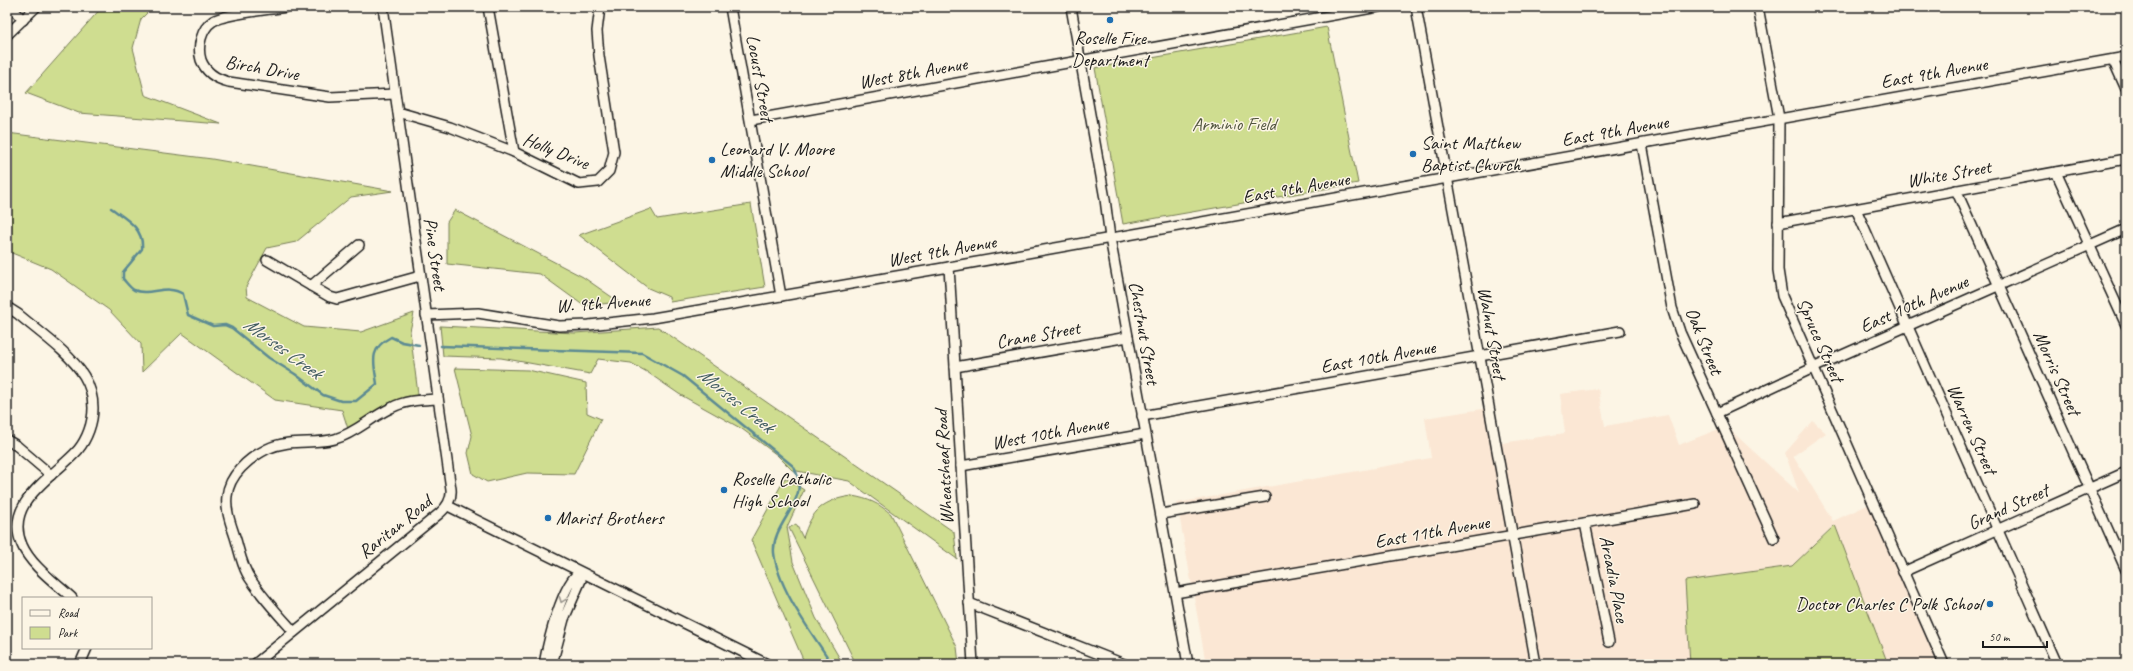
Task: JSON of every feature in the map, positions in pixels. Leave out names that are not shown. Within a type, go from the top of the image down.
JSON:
[{"type":"street","points":[[11,7],[23,20]]},
{"type":"street","points":[[7,35],[36,7]]},
{"type":"street","name":"Birch Drive","points":[[286,7],[225,17],[212,22],[203,33],[200,47],[202,61],[210,73],[215,78],[229,82],[330,97],[395,94]]},
{"type":"street","name":"Pine Street","points":[[382,7],[451,489],[451,498],[448,506]]},
{"type":"street","points":[[488,7],[514,152]]},
{"type":"street","name":"Holly Drive","points":[[398,112],[450,127],[514,152],[579,184],[598,182],[609,171],[614,152],[599,56],[598,31],[600,7]]},
{"type":"street","name":"Locust Street","points":[[730,7],[781,296]]},
{"type":"street","name":"Chestnut Street","points":[[1071,7],[1105,199],[1110,238],[1188,664]]},
{"type":"street","name":"West 8th Avenue","points":[[751,120],[1378,7]]},
{"type":"street","name":"Walnut Street","points":[[1416,7],[1446,178],[1536,664]]},
{"type":"street","name":"Spruce Street","points":[[1758,7],[1779,118],[1778,270],[1782,296],[1944,664]]},
{"type":"street","name":"East 9th Avenue","points":[[1110,238],[2126,57]]},
{"type":"street","points":[[2113,60],[2126,89]]},
{"type":"street","name":"Oak Street","points":[[1642,144],[1672,308],[1680,332],[1774,539]]},
{"type":"street","name":"White Street","points":[[1778,223],[2126,159]]},
{"type":"street","points":[[2056,172],[2126,325]]},
{"type":"street","name":"Morris Street","points":[[1956,190],[2126,570]]},
{"type":"street","name":"Warren Street","points":[[1856,208],[2057,664]]},
{"type":"street","name":"East 10th Avenue","points":[[1717,413],[1813,368],[2126,229]]},
{"type":"street","name":"West 9th Avenue","points":[[781,296],[1110,238]]},
{"type":"street","points":[[311,286],[359,245]]},
{"type":"street","points":[[267,260],[330,298],[337,299],[420,276]]},
{"type":"street","name":"Wheatsheaf Road","points":[[949,267],[973,664]]},
{"type":"street","name":"W. 9th Avenue","points":[[426,316],[468,313],[559,326],[589,325],[653,318],[781,296]]},
{"type":"street","points":[[7,307],[18,314],[77,366],[90,390],[92,417],[87,436],[78,450],[25,502],[21,511],[18,531],[22,546],[27,555],[71,597]]},
{"type":"street","name":"East 10th Avenue","points":[[1142,416],[1620,331]]},
{"type":"street","name":"Crane Street","points":[[955,367],[1128,337]]},
{"type":"street","points":[[294,632],[250,580],[242,562],[228,511],[227,496],[230,485],[241,467],[252,457],[268,449],[289,442],[333,440],[348,435],[390,408],[402,403],[408,401],[438,399]]},
{"type":"street","name":"West 10th Avenue","points":[[961,466],[1145,434]]},
{"type":"street","points":[[7,440],[17,446],[51,476]]},
{"type":"street","name":"Grand Street","points":[[1903,572],[2126,472]]},
{"type":"street","points":[[1161,514],[1265,497]]},
{"type":"street","name":"East 11th Avenue","points":[[1175,594],[1695,504]]},
{"type":"street","name":"Raritan Road","points":[[255,664],[448,506],[767,664]]},
{"type":"street","name":"Arcadia Place","points":[[1585,523],[1609,642]]},
{"type":"street","points":[[544,664],[551,634],[563,597],[573,576],[580,572],[581,580],[564,619],[552,664]]},
{"type":"street","points":[[969,603],[1124,664]]},
{"type":"street","points":[[80,664],[87,649]]},
{"type":"shaded area","points":[[1598,389],[1605,426],[1668,415],[1679,445],[1726,426],[1799,493],[1785,453],[1813,421],[1826,433],[1793,456],[1833,521],[1874,502],[1949,664],[1886,664],[1831,528],[1792,566],[1685,581],[1690,664],[1206,664],[1177,503],[1431,458],[1425,418],[1489,408],[1496,444],[1565,433],[1560,394]]},
{"type":"green space","points":[[102,7],[153,7],[141,19],[133,48],[145,95],[221,124],[79,113],[26,93]]},
{"type":"green space","name":"Arminio Field","points":[[1327,27],[1358,183],[1123,224],[1095,68]]},
{"type":"green space","points":[[7,133],[212,159],[393,191],[351,197],[296,242],[267,248],[246,287],[247,297],[304,327],[361,332],[414,313],[410,331],[419,402],[400,404],[350,435],[342,410],[275,400],[182,333],[142,372],[141,344],[109,310],[51,269],[7,251]]},
{"type":"green space","points":[[751,204],[765,287],[670,302],[669,297],[648,288],[579,235],[651,209],[657,219]]},
{"type":"green space","points":[[455,210],[583,277],[619,302],[584,306],[540,274],[447,264],[447,222]]},
{"type":"green space","points":[[440,326],[575,333],[658,327],[954,532],[957,559],[849,481],[792,470],[777,455],[742,429],[679,394],[631,363],[598,359],[590,374],[501,358],[443,356]]},
{"type":"green space","points":[[455,368],[528,370],[586,383],[587,413],[601,419],[574,474],[527,473],[487,482],[473,474],[468,453],[472,436]]},
{"type":"green space","points":[[785,478],[804,490],[787,527],[793,562],[816,618],[843,664],[805,664],[751,540]]},
{"type":"green space","points":[[852,496],[873,502],[891,514],[957,647],[959,664],[856,664],[789,528],[796,524],[803,538],[810,520],[820,508],[833,500]]},
{"type":"green space","points":[[1835,525],[1888,664],[1690,664],[1685,581],[1792,566]]},
{"type":"waterway","name":"Morses Creek","points":[[111,208],[133,225],[140,235],[142,242],[142,249],[123,272],[123,279],[131,288],[140,292],[170,290],[183,294],[188,315],[213,326],[225,325],[232,328],[269,358],[295,374],[323,395],[341,401],[356,401],[377,384],[374,357],[379,346],[391,337],[402,342],[419,345]]},
{"type":"waterway","name":"Morses Creek","points":[[441,346],[642,353],[683,376],[793,466],[798,478],[798,489],[795,500],[775,541],[774,553],[781,580],[795,608],[828,658],[829,664]]},
{"type":"place","name":"Roselle Fire Department","points":[[1110,20]]},
{"type":"place","name":"Saint Matthew Baptist Church","points":[[1413,154]]},
{"type":"place","name":"Leonard V. Moore Middle School","points":[[712,160]]},
{"type":"place","name":"Roselle Catholic High School","points":[[724,490]]},
{"type":"place","name":"Marist Brothers","points":[[548,518]]},
{"type":"place","name":"Doctor Charles C Polk School","points":[[1990,604]]}]
